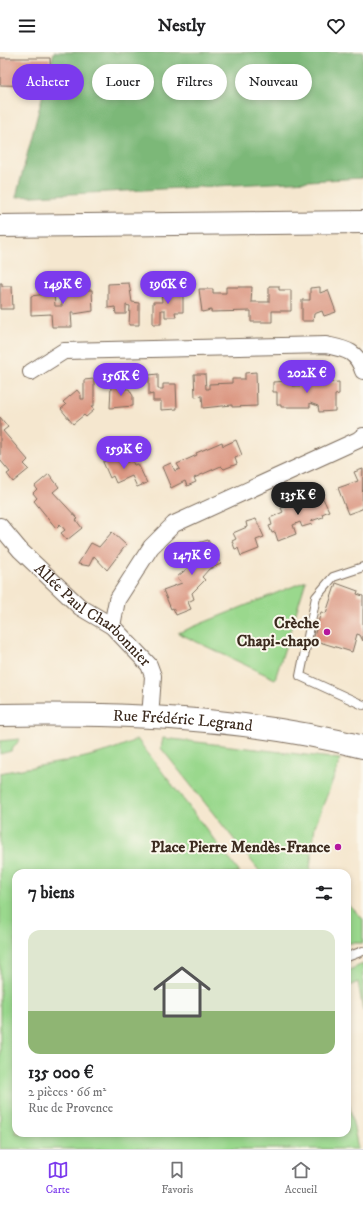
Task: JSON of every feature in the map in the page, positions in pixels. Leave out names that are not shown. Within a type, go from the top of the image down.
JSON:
[{"type":"main road","points":[[0,226],[363,222]]},
{"type":"main road","name":"Rue Frédéric Legrand","points":[[0,715],[128,716],[263,727],[363,747]]},
{"type":"street","points":[[31,372],[64,351],[326,345],[349,350],[361,364],[363,371]]},
{"type":"street","points":[[112,626],[117,600],[151,547],[174,524],[351,443],[363,436]]},
{"type":"street","name":"Allée Paul Charbonnier","points":[[0,526],[20,550],[80,607],[112,626],[149,665],[153,676],[150,718]]},
{"type":"lane","points":[[363,567],[333,577],[316,596],[300,676],[363,704]]},
{"type":"lane","points":[[351,956],[363,951]]},
{"type":"green space","points":[[54,52],[363,52],[363,178],[16,197],[41,100],[84,100],[84,64],[51,64]]},
{"type":"green space","points":[[306,581],[275,679],[178,633]]},
{"type":"green space","points":[[163,738],[340,759],[315,826],[311,869],[258,869],[161,748]]},
{"type":"green space","points":[[20,739],[11,751],[0,754],[0,741]]},
{"type":"green space","points":[[137,739],[237,869],[12,869],[12,1137],[351,1137],[351,1113],[358,1149],[0,1149],[0,773],[87,757]]},
{"type":"green space","points":[[351,907],[363,919],[363,943],[351,943]]},
{"type":"green space","points":[[363,964],[363,1011],[358,982],[351,985],[351,969]]},
{"type":"building","points":[[0,58],[50,58],[50,64],[12,64],[12,85],[0,85]]},
{"type":"building","points":[[0,283],[2,283],[2,286],[12,286],[13,309],[0,309]]},
{"type":"building","points":[[129,283],[132,302],[139,303],[139,325],[129,325],[130,306],[126,305],[126,314],[116,314],[115,307],[108,308],[108,284]]},
{"type":"building","points":[[61,286],[80,286],[80,290],[92,290],[93,311],[74,314],[74,312],[71,312],[72,327],[52,327],[51,314],[31,315],[31,296],[54,293],[55,306],[62,306]]},
{"type":"building","points":[[269,286],[279,286],[279,290],[291,290],[291,311],[272,311],[272,322],[251,322],[251,311],[211,312],[211,310],[202,312],[199,289],[213,289],[213,293],[226,293],[226,287],[252,287],[251,302],[269,302]]},
{"type":"building","points":[[320,287],[320,293],[328,290],[336,312],[324,316],[322,311],[314,314],[313,321],[302,321],[302,300],[310,300],[310,288]]},
{"type":"building","points":[[161,290],[183,290],[183,312],[175,312],[176,317],[165,317],[165,310],[161,310],[161,324],[153,324],[153,302],[162,302]]},
{"type":"building","points":[[256,372],[257,406],[232,407],[232,405],[203,408],[202,396],[195,397],[194,374],[205,374],[206,389],[209,389],[209,384],[232,383],[232,379],[245,379],[245,373]]},
{"type":"building","points":[[158,374],[158,389],[163,389],[163,384],[176,384],[177,409],[161,410],[161,401],[153,401],[153,394],[149,395],[149,375]]},
{"type":"building","points":[[319,375],[320,386],[323,386],[323,383],[339,382],[339,394],[335,395],[335,411],[319,412],[318,406],[310,403],[310,407],[281,407],[281,405],[277,405],[277,392],[273,392],[273,382],[291,381],[292,386],[300,386],[300,376]]},
{"type":"building","points":[[94,379],[94,406],[91,406],[94,410],[86,417],[84,415],[73,424],[61,409],[66,405],[63,402],[77,390],[81,395],[81,399],[84,399],[84,380]]},
{"type":"building","points":[[125,385],[125,389],[129,389],[133,396],[133,406],[110,408],[111,386]]},
{"type":"building","points":[[0,417],[8,427],[3,431],[28,460],[24,464],[29,469],[13,482],[7,474],[10,472],[0,460]]},
{"type":"building","points":[[236,440],[242,455],[235,458],[237,464],[224,469],[221,466],[194,478],[196,482],[187,486],[185,481],[171,488],[162,467],[171,463],[175,471],[180,469],[177,464],[197,455],[196,453],[222,442],[223,446]]},
{"type":"building","points":[[123,454],[127,462],[132,460],[134,465],[138,464],[147,483],[137,487],[132,476],[116,483],[113,476],[110,478],[103,462]]},
{"type":"building","points":[[363,469],[362,509],[348,514],[338,488],[358,481],[354,472]]},
{"type":"building","points":[[49,474],[59,487],[53,492],[78,519],[76,520],[82,528],[67,540],[61,533],[65,530],[60,524],[56,528],[34,501],[37,498],[33,493],[37,489],[35,486]]},
{"type":"building","points":[[320,492],[329,511],[322,514],[323,517],[311,521],[312,524],[302,527],[300,522],[293,525],[296,534],[278,541],[275,532],[272,533],[269,526],[272,525],[270,518],[283,512],[281,508]]},
{"type":"building","points":[[256,519],[264,537],[256,540],[259,549],[241,556],[238,548],[235,549],[232,541],[236,539],[233,533],[247,527],[246,522]]},
{"type":"building","points":[[112,532],[126,545],[107,570],[94,556],[89,566],[78,564],[91,543],[99,547]]},
{"type":"building","points":[[208,540],[221,564],[209,569],[202,577],[205,580],[192,593],[194,599],[188,602],[191,609],[176,615],[173,608],[171,609],[163,590],[182,583],[177,577],[194,563],[185,547]]},
{"type":"building","points":[[336,583],[358,591],[357,594],[363,596],[363,641],[360,635],[357,634],[352,652],[313,640],[321,612],[326,613]]},
{"type":"place","name":"Crèche Chapi-chapo","points":[[327,632]]},
{"type":"place","name":"Place Pierre Mendès-France","points":[[338,847]]}]
